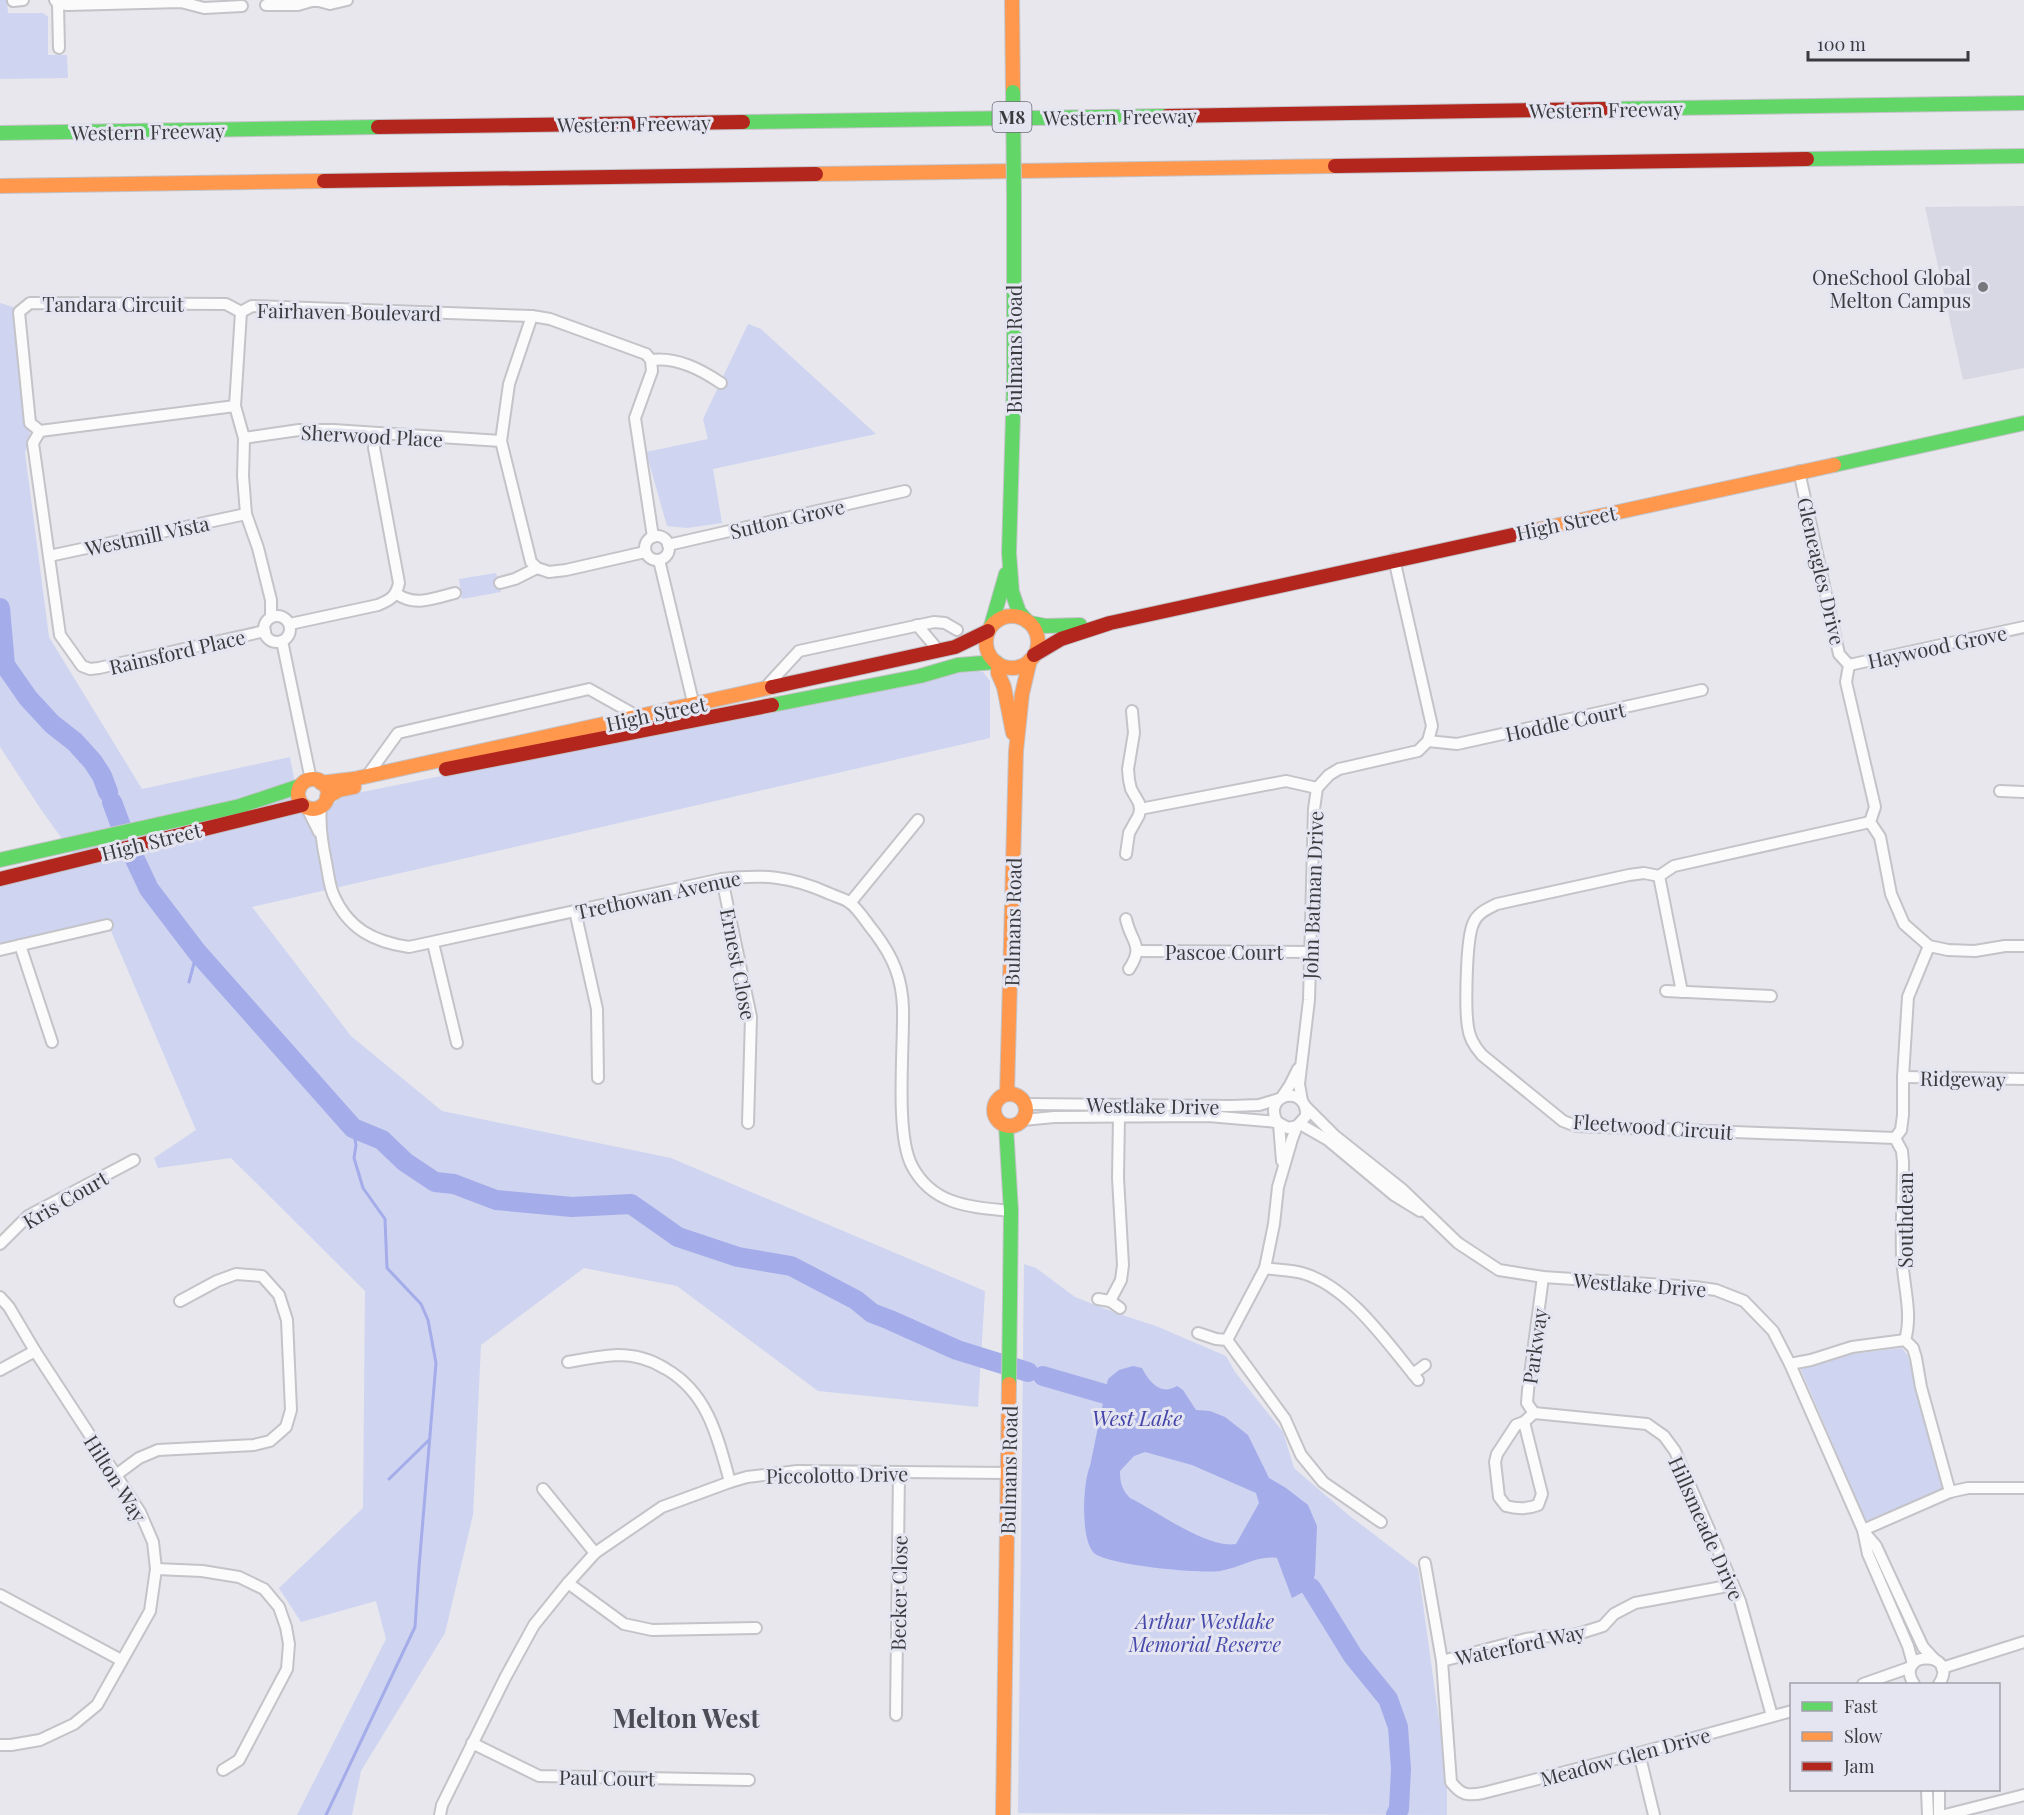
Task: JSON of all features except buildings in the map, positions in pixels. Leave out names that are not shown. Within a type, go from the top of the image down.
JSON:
[{"type":"main road","name":"Bulmans Road","points":[[1012,0],[1014,380],[1009,553],[1012,592],[1019,612],[1028,622]]},
{"type":"main road","name":"Western Freeway","points":[[0,133],[2024,103]]},
{"type":"main road","points":[[0,186],[2024,156]]},
{"type":"main road","name":"High Street","points":[[1032,658],[1050,643],[1110,623],[1394,559],[2024,423]]},
{"type":"main road","name":"Bulmans Road","points":[[989,629],[1005,578],[1009,553]]},
{"type":"main road","points":[[1004,617],[1020,617],[1028,622],[1038,640],[1032,658],[1025,664],[1011,668],[997,663],[988,653],[986,646],[989,629],[1004,617]]},
{"type":"main road","name":"High Street","points":[[1028,622],[1066,626],[1110,623]]},
{"type":"main road","name":"High Street","points":[[0,860],[240,806],[311,783],[338,782],[367,777],[939,651],[970,642],[989,629]]},
{"type":"main road","name":"Bulmans Road","points":[[1007,1094],[1016,751],[1022,694],[1032,658]]},
{"type":"main road","name":"Bulmans Road","points":[[997,663],[1016,751]]},
{"type":"main road","name":"High Street","points":[[324,802],[339,790],[920,676],[958,665],[997,663]]},
{"type":"main road","points":[[311,783],[326,787],[324,802],[317,808],[304,806],[298,796],[311,783]]},
{"type":"main road","name":"High Street","points":[[0,879],[304,806]]},
{"type":"main road","points":[[1007,1094],[1018,1095],[1026,1104],[1027,1112],[1023,1120],[1016,1125],[1006,1126],[997,1119],[994,1109],[998,1099],[1007,1094]]},
{"type":"main road","name":"Bulmans Road","points":[[1003,1815],[1011,1211],[1006,1126]]},
{"type":"street","points":[[13,1],[23,0]]},
{"type":"street","points":[[266,5],[298,5],[315,0],[330,4],[347,0]]},
{"type":"street","points":[[59,48],[57,2],[181,1],[204,8],[242,6]]},
{"type":"street","name":"Tandara Circuit","points":[[40,431],[30,423],[19,312],[30,303],[226,304],[241,312]]},
{"type":"street","name":"Fairhaven Boulevard","points":[[271,617],[271,600],[266,579],[246,514],[243,476],[244,438],[235,406],[241,312],[252,306],[532,316],[550,319],[637,350],[646,354],[651,360],[678,362],[705,373],[721,383]]},
{"type":"street","points":[[532,316],[509,384],[501,441],[531,562],[537,568],[549,572],[645,552]]},
{"type":"street","points":[[651,360],[652,371],[634,418],[653,537]]},
{"type":"street","points":[[49,556],[33,443],[40,431],[235,406]]},
{"type":"street","name":"Sherwood Place","points":[[244,438],[299,430],[501,441]]},
{"type":"street","points":[[290,624],[378,605],[389,601],[397,594],[399,583],[374,448],[376,434]]},
{"type":"street","name":"Gleneagles Drive","points":[[1799,471],[1839,654],[1849,665],[1846,682],[1875,807],[1870,822],[1880,837],[1891,894],[1904,924],[1929,946]]},
{"type":"street","name":"Sutton Grove","points":[[668,545],[905,491]]},
{"type":"street","name":"Westmill Vista","points":[[49,556],[246,514]]},
{"type":"street","points":[[653,537],[664,539],[668,545],[667,555],[659,560],[652,560],[645,552],[646,543],[653,537]]},
{"type":"street","name":"Rainsford Place","points":[[49,556],[60,635],[82,666],[90,669],[265,631]]},
{"type":"street","points":[[1394,559],[1431,726],[1428,741]]},
{"type":"street","points":[[659,560],[694,706]]},
{"type":"street","points":[[501,583],[537,568]]},
{"type":"street","points":[[397,594],[407,601],[414,601],[455,593]]},
{"type":"street","points":[[280,616],[290,624],[290,633],[282,641],[273,641],[266,636],[266,622],[271,617],[280,616]]},
{"type":"street","points":[[762,691],[799,651],[934,622],[945,623],[957,630]]},
{"type":"street","points":[[917,625],[939,651]]},
{"type":"street","name":"Haywood Grove","points":[[1849,665],[2024,627]]},
{"type":"street","points":[[282,641],[311,783]]},
{"type":"street","points":[[367,777],[398,733],[550,697],[589,690],[639,717]]},
{"type":"street","name":"Hoddle Court","points":[[1428,741],[1457,744],[1702,690]]},
{"type":"street","points":[[1126,854],[1129,833],[1140,809],[1129,780],[1134,733],[1132,711]]},
{"type":"street","name":"John Batman Drive","points":[[1303,1103],[1299,1084],[1309,1000],[1314,809],[1317,788],[1329,775],[1340,770],[1418,751],[1428,741]]},
{"type":"street","points":[[1140,809],[1286,781],[1317,788]]},
{"type":"street","points":[[2000,791],[2024,792]]},
{"type":"street","name":"Trethowan Avenue","points":[[324,802],[321,835],[333,894],[356,926],[368,936],[384,943],[409,947],[433,943],[722,879],[752,875],[779,876],[812,886],[850,903],[884,946],[899,976],[903,1006],[903,1125],[906,1149],[912,1167],[927,1186],[947,1200],[964,1205],[1011,1211]]},
{"type":"street","name":"Trethowan Avenue","points":[[304,806],[321,835]]},
{"type":"street","points":[[850,903],[918,820]]},
{"type":"street","name":"Fleetwood Circuit","points":[[1870,822],[1674,866],[1659,876],[1644,873],[1629,874],[1497,904],[1482,911],[1473,923],[1468,942],[1468,1028],[1473,1044],[1482,1055],[1563,1120],[1576,1126],[1895,1138]]},
{"type":"street","points":[[1659,876],[1682,992]]},
{"type":"street","name":"Ernest Close","points":[[722,879],[751,1017],[748,1123]]},
{"type":"street","points":[[575,911],[597,1008],[598,1078]]},
{"type":"street","name":"Pascoe Court","points":[[1126,919],[1129,933],[1138,951],[1129,969]]},
{"type":"street","points":[[0,950],[107,925]]},
{"type":"street","points":[[433,943],[457,1043]]},
{"type":"street","points":[[20,945],[52,1042]]},
{"type":"street","points":[[1895,1138],[1901,1130],[1903,1115],[1902,1077],[1908,997],[1929,946],[1948,950],[1975,951],[2005,946],[2024,946]]},
{"type":"street","name":"Pascoe Court","points":[[1138,951],[1310,952]]},
{"type":"street","points":[[1666,991],[1771,996]]},
{"type":"street","name":"John Batman Drive","points":[[1280,1098],[1290,1085],[1301,1060]]},
{"type":"street","name":"Ridgeway","points":[[1902,1077],[2024,1079]]},
{"type":"street","points":[[1227,1340],[1265,1268],[1274,1224],[1278,1187],[1299,1125],[1306,1116],[1303,1103],[1293,1095],[1280,1098],[1273,1110],[1278,1123],[1283,1170]]},
{"type":"street","name":"Westlake Drive","points":[[1026,1104],[1230,1106],[1259,1105],[1280,1098]]},
{"type":"street","name":"Westlake Drive","points":[[1303,1103],[1335,1136],[1403,1190],[1458,1243],[1499,1270],[1543,1277],[1716,1290],[1744,1301],[1773,1331],[1790,1364],[1863,1530],[1868,1554],[1908,1646],[1912,1665],[1910,1677],[1913,1683]]},
{"type":"street","name":"Westlake Drive","points":[[1023,1120],[1054,1116],[1208,1116],[1278,1123]]},
{"type":"street","points":[[1119,1117],[1118,1178],[1123,1265],[1120,1280],[1104,1300],[1120,1308]]},
{"type":"street","points":[[1278,1123],[1288,1128],[1299,1125]]},
{"type":"street","name":"Westlake Drive","points":[[1299,1125],[1328,1140],[1394,1195],[1435,1220]]},
{"type":"street","name":"Southdean","points":[[1895,1138],[1902,1151],[1904,1162],[1902,1257],[1908,1317],[1905,1340],[1913,1348],[1916,1358],[1921,1387],[1950,1492]]},
{"type":"street","name":"Kris Court","points":[[0,1244],[28,1216],[134,1160]]},
{"type":"street","points":[[1265,1268],[1302,1273],[1323,1282],[1343,1295],[1416,1377],[1425,1365]]},
{"type":"street","points":[[116,1475],[139,1458],[158,1450],[254,1445],[270,1441],[286,1427],[291,1410],[287,1320],[279,1295],[262,1276],[236,1274],[217,1281],[180,1301]]},
{"type":"street","name":"Parkway","points":[[1534,1413],[1527,1403],[1543,1277]]},
{"type":"street","name":"Hilton Way","points":[[0,1297],[9,1307],[140,1512],[153,1542],[156,1569],[150,1611],[97,1706],[74,1724],[40,1740],[11,1745],[0,1744]]},
{"type":"street","points":[[1198,1333],[1227,1340],[1285,1419],[1301,1455],[1315,1474],[1381,1522]]},
{"type":"street","points":[[1790,1364],[1852,1347],[1905,1340]]},
{"type":"street","points":[[0,1370],[35,1351]]},
{"type":"street","points":[[567,1362],[618,1355],[639,1357],[676,1375],[693,1390],[707,1412],[717,1435],[730,1482]]},
{"type":"street","points":[[1524,1422],[1542,1494],[1538,1505],[1531,1508],[1515,1508],[1506,1506],[1499,1497],[1495,1462],[1497,1454],[1516,1425],[1524,1422],[1534,1413]]},
{"type":"street","name":"Hillsmeade Drive","points":[[1534,1413],[1647,1424],[1665,1436],[1675,1451],[1740,1601],[1772,1716]]},
{"type":"street","name":"Piccolotto Drive","points":[[440,1815],[442,1805],[472,1743],[534,1625],[595,1553],[662,1507],[747,1477],[797,1471],[1008,1473]]},
{"type":"street","name":"Becker Close","points":[[896,1715],[899,1472]]},
{"type":"street","points":[[1863,1530],[1950,1492],[1968,1488],[2024,1488]]},
{"type":"street","points":[[543,1489],[595,1553]]},
{"type":"street","name":"Westlake Drive","points":[[1863,1530],[1876,1546],[1923,1647],[1942,1668]]},
{"type":"street","points":[[1425,1563],[1442,1661]]},
{"type":"street","points":[[156,1569],[202,1571],[239,1577],[264,1589],[279,1607],[286,1627],[289,1644],[287,1669],[239,1760],[223,1770]]},
{"type":"street","points":[[568,1583],[624,1624],[652,1630],[756,1628]]},
{"type":"street","name":"Waterford Way","points":[[1442,1661],[1526,1639],[1584,1632],[1603,1626],[1614,1614],[1635,1604],[1733,1585]]},
{"type":"street","points":[[0,1595],[121,1660]]},
{"type":"street","points":[[1940,1683],[1942,1668],[2024,1642]]},
{"type":"street","points":[[1866,1683],[1912,1665],[1920,1658],[1934,1659]]},
{"type":"street","name":"Meadow Glen Drive","points":[[1442,1661],[1451,1782],[1459,1792],[1468,1796],[1639,1754],[1790,1711]]},
{"type":"street","name":"Paul Court","points":[[472,1743],[539,1776],[749,1780]]},
{"type":"street","points":[[1639,1754],[1654,1815]]},
{"type":"street","points":[[1927,1791],[1928,1815]]},
{"type":"street","points":[[1939,1791],[1939,1815]]},
{"type":"street","points":[[1946,1815],[2024,1795]]},
{"type":"shaded area","name":"OneSchool Global Melton Campus","points":[[2024,206],[2024,368],[1963,380],[1925,207]]},
{"type":"green space","points":[[0,0],[7,0],[8,13],[43,13],[48,17],[48,55],[67,55],[68,78],[0,79]]},
{"type":"green space","points":[[0,303],[13,307],[26,418],[30,431],[25,453],[49,637],[142,789],[290,757],[294,778],[293,812],[308,814],[326,809],[343,796],[967,669],[983,672],[990,681],[990,738],[252,907],[351,1036],[442,1111],[671,1158],[985,1291],[978,1407],[818,1391],[677,1286],[584,1268],[481,1345],[473,1515],[445,1633],[361,1771],[352,1815],[297,1815],[386,1639],[376,1601],[301,1622],[279,1588],[363,1508],[365,1291],[231,1158],[158,1168],[154,1158],[196,1130],[111,931],[0,956],[0,882],[79,862],[0,747]]},
{"type":"green space","points":[[748,324],[761,329],[876,434],[713,469],[722,523],[687,528],[667,526],[646,452],[708,439],[703,419]]},
{"type":"green space","points":[[496,573],[501,592],[462,599],[459,579]]},
{"type":"green space","name":"Arthur Westlake Memorial Reserve","points":[[1024,1264],[1036,1268],[1075,1297],[1156,1326],[1226,1356],[1235,1372],[1283,1432],[1294,1468],[1346,1513],[1418,1568],[1447,1778],[1447,1815],[1018,1813]]},
{"type":"green space","points":[[1902,1348],[1908,1356],[1943,1489],[1866,1521],[1798,1363],[1809,1367],[1852,1354]]},
{"type":"water","name":"West Lake","points":[[1133,1366],[1142,1368],[1156,1386],[1171,1389],[1177,1386],[1183,1390],[1196,1410],[1210,1411],[1225,1417],[1248,1435],[1269,1478],[1308,1505],[1317,1526],[1315,1574],[1311,1588],[1292,1598],[1277,1558],[1262,1558],[1210,1572],[1135,1565],[1094,1553],[1086,1536],[1084,1510],[1086,1484],[1108,1379],[1119,1370]],"holes":[[[1145,1452],[1192,1465],[1256,1493],[1259,1503],[1236,1544],[1211,1541],[1182,1528],[1130,1498],[1121,1483],[1120,1471],[1134,1456]]]},
{"type":"waterway","points":[[0,608],[5,665],[28,698],[93,762],[108,792]]},
{"type":"waterway","points":[[112,802],[121,826]]},
{"type":"waterway","points":[[132,853],[149,889],[197,952],[353,1128],[382,1140],[405,1162],[435,1182],[454,1184],[496,1200],[572,1207],[631,1204],[678,1237],[738,1257],[791,1266],[856,1300],[872,1313],[957,1350],[1028,1372]]},
{"type":"waterway","points":[[189,982],[197,952]]},
{"type":"waterway","points":[[326,1815],[415,1627],[436,1363],[428,1320],[421,1304],[387,1268],[385,1219],[363,1188],[354,1158],[356,1145],[353,1128]]},
{"type":"waterway","points":[[1043,1376],[1105,1394]]},
{"type":"waterway","points":[[389,1479],[429,1440]]},
{"type":"waterway","points":[[1311,1588],[1353,1656],[1388,1699],[1398,1727],[1401,1769],[1399,1809],[1396,1815]]},
{"type":"traffic: fast","points":[[1013,92],[1014,198]]},
{"type":"traffic: fast","points":[[1604,109],[2024,103]]},
{"type":"traffic: fast","points":[[743,122],[1167,116]]},
{"type":"traffic: fast","points":[[0,133],[378,127]]},
{"type":"traffic: fast","points":[[1807,159],[2024,156]]},
{"type":"traffic: fast","points":[[1014,198],[1014,380],[1009,553],[1012,592],[1019,612],[1027,621]]},
{"type":"traffic: fast","points":[[1834,465],[2024,423]]},
{"type":"traffic: fast","points":[[991,626],[1006,574]]},
{"type":"traffic: fast","points":[[1030,623],[1046,626],[1080,625]]},
{"type":"traffic: fast","points":[[772,705],[920,676],[958,665],[996,662]]},
{"type":"traffic: fast","points":[[0,860],[240,806],[300,786]]},
{"type":"traffic: fast","points":[[1006,1126],[1011,1211],[1009,1384]]},
{"type":"traffic: slow","points":[[1012,0],[1013,92]]},
{"type":"traffic: slow","points":[[816,174],[1335,166]]},
{"type":"traffic: slow","points":[[0,186],[324,181]]},
{"type":"traffic: slow","points":[[1536,530],[1834,465]]},
{"type":"traffic: slow","points":[[1012,616],[1022,618],[1030,624],[1036,632],[1038,642],[1036,652],[1030,660],[1022,666],[1012,668],[1002,666],[994,660],[988,652],[986,642],[988,632],[994,624],[1002,618],[1012,616]]},
{"type":"traffic: slow","points":[[1007,1094],[1016,751],[1022,694],[1030,660]]},
{"type":"traffic: slow","points":[[998,664],[998,673],[1004,687],[1013,733]]},
{"type":"traffic: slow","points":[[321,783],[354,779],[772,687]]},
{"type":"traffic: slow","points":[[313,779],[319,780],[327,788],[328,794],[327,800],[319,808],[313,809],[307,808],[299,800],[298,794],[299,788],[307,780],[313,779]]},
{"type":"traffic: slow","points":[[327,797],[339,790],[354,787]]},
{"type":"traffic: slow","points":[[1010,1094],[1022,1098],[1026,1110],[1022,1122],[1010,1126],[998,1122],[994,1110],[998,1098],[1010,1094]]},
{"type":"traffic: slow","points":[[1003,1815],[1009,1384]]},
{"type":"traffic: jam","points":[[1167,116],[1604,109]]},
{"type":"traffic: jam","points":[[378,127],[743,122]]},
{"type":"traffic: jam","points":[[1335,166],[1807,159]]},
{"type":"traffic: jam","points":[[324,181],[816,174]]},
{"type":"traffic: jam","points":[[1034,655],[1061,639],[1110,623],[1536,530]]},
{"type":"traffic: jam","points":[[772,687],[955,647],[988,631]]},
{"type":"traffic: jam","points":[[446,769],[772,705]]},
{"type":"traffic: jam","points":[[0,879],[302,805]]},
{"type":"place","name":"OneSchool Global Melton Campus","points":[[1983,287]]},
{"type":"district","name":"Melton West","points":[[686,1717]]}]
